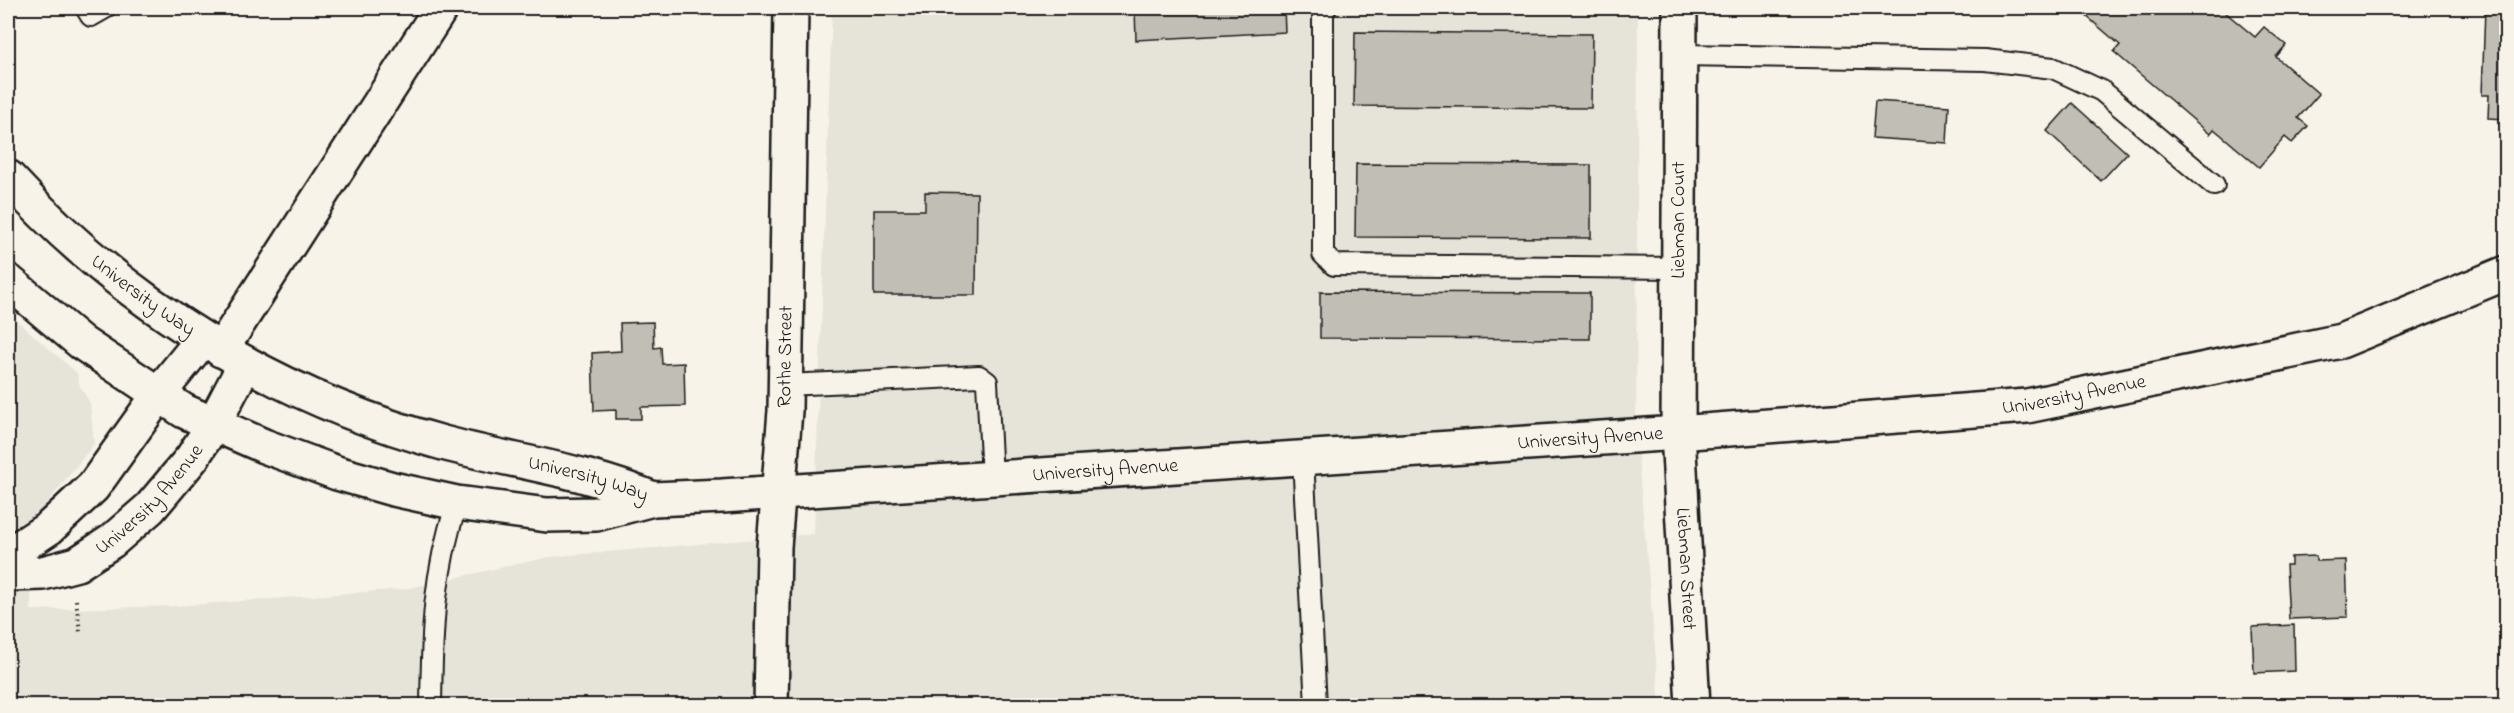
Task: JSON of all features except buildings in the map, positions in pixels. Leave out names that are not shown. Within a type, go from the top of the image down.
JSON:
[{"type":"main road","points":[[8,555],[49,528],[81,499],[158,395],[223,351],[441,8]]},
{"type":"main road","name":"Rothe Street","points":[[771,705],[773,569],[786,385],[791,8]]},
{"type":"main road","name":"Liebman Court","points":[[1678,433],[1680,8]]},
{"type":"main road","name":"University Way","points":[[8,177],[68,237],[116,279],[223,351],[303,393],[385,425],[444,443],[595,478],[653,499]]},
{"type":"main road","name":"University Avenue","points":[[653,499],[778,493],[1678,433],[2026,406],[2341,342],[2506,273]]},
{"type":"main road","name":"University Way","points":[[8,281],[82,343],[158,395],[213,425],[337,473],[393,489],[519,513],[564,515],[611,511],[653,499]]},
{"type":"main road","name":"University Avenue","points":[[8,574],[43,573],[77,564],[112,541],[167,491],[213,425],[223,351]]},
{"type":"main road","name":"Liebman Street","points":[[1678,433],[1693,705]]},
{"type":"lane","points":[[86,8],[91,16],[105,8]]},
{"type":"lane","points":[[1326,8],[1323,11],[1323,254],[1334,265],[1679,268]]},
{"type":"lane","points":[[1680,55],[1985,60],[2054,68],[2102,91],[2214,185]]},
{"type":"lane","points":[[786,385],[979,376],[987,382],[992,478]]},
{"type":"lane","points":[[1303,458],[1316,705]]},
{"type":"lane","points":[[431,705],[436,586],[445,542],[457,503]]},
{"type":"path","points":[[75,593],[80,632]]},
{"type":"shaded area","points":[[832,8],[1638,8],[1636,435],[1660,705],[8,706],[8,591],[31,589],[31,610],[176,606],[405,589],[549,557],[814,534]]},
{"type":"shaded area","points":[[8,313],[77,373],[80,386],[90,403],[94,444],[42,509],[8,534]]}]
